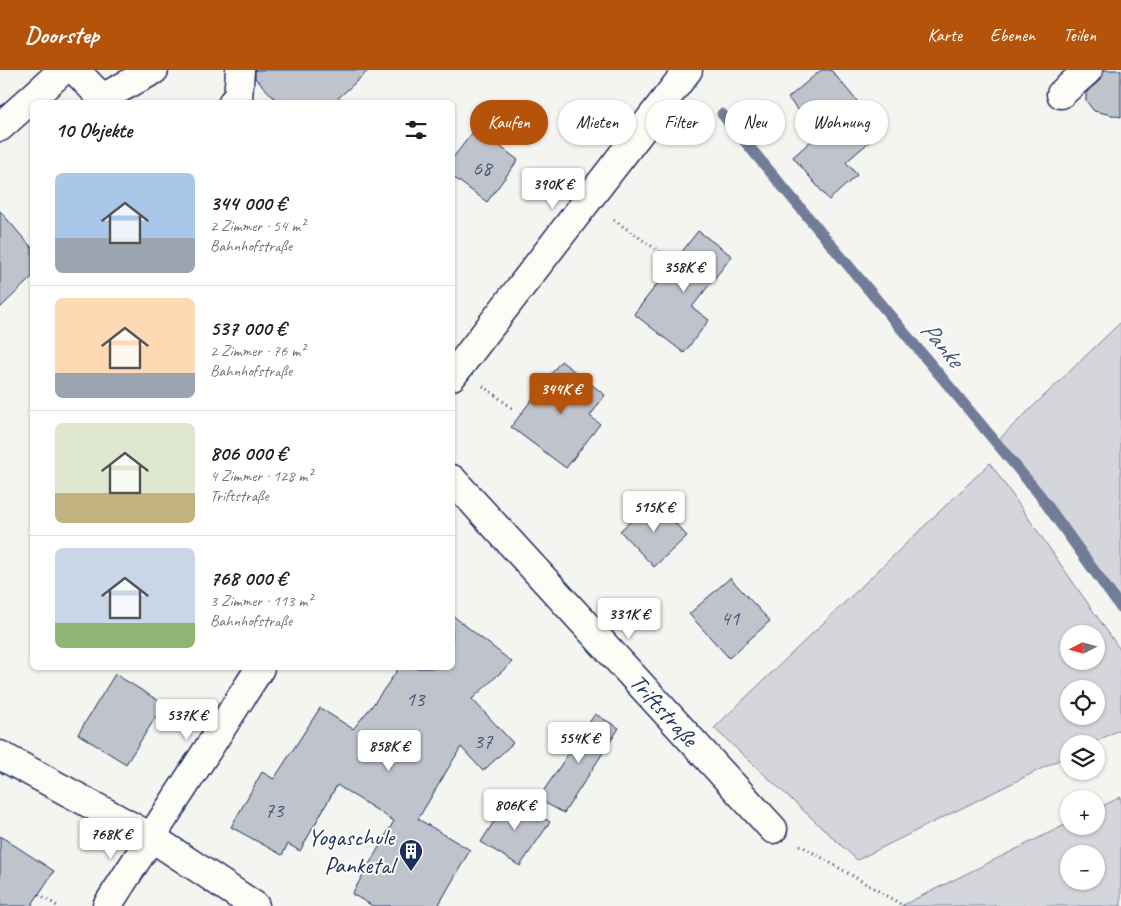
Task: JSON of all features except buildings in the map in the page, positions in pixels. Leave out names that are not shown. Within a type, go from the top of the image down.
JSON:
[{"type":"street","points":[[0,127],[63,70]]},
{"type":"street","points":[[75,70],[104,100],[154,70]]},
{"type":"street","points":[[236,100],[238,99],[240,70]]},
{"type":"street","points":[[455,372],[688,70]]},
{"type":"street","points":[[1061,94],[1088,70]]},
{"type":"street","name":"Triftstraße","points":[[455,483],[773,829]]},
{"type":"street","points":[[107,906],[259,670]]},
{"type":"street","points":[[0,755],[151,838],[255,906]]},
{"type":"path","points":[[587,201],[660,252]]},
{"type":"path","points":[[773,829],[904,906]]},
{"type":"path","points":[[39,894],[57,906]]},
{"type":"shaded area","points":[[1121,322],[1121,611],[996,442]]},
{"type":"shaded area","points":[[990,463],[1103,625],[1060,625],[1060,670],[1105,670],[1105,628],[1121,651],[1121,729],[1105,737],[1105,735],[1060,735],[1060,759],[857,860],[714,728]]},
{"type":"shaded area","points":[[1121,797],[1121,906],[901,906],[1060,827],[1060,835],[1105,835],[1105,805]]},
{"type":"waterway","name":"Panke","points":[[722,114],[1039,494],[1121,608]]},
{"type":"place","name":"Yogaschule Panketal","points":[[411,872]]}]
